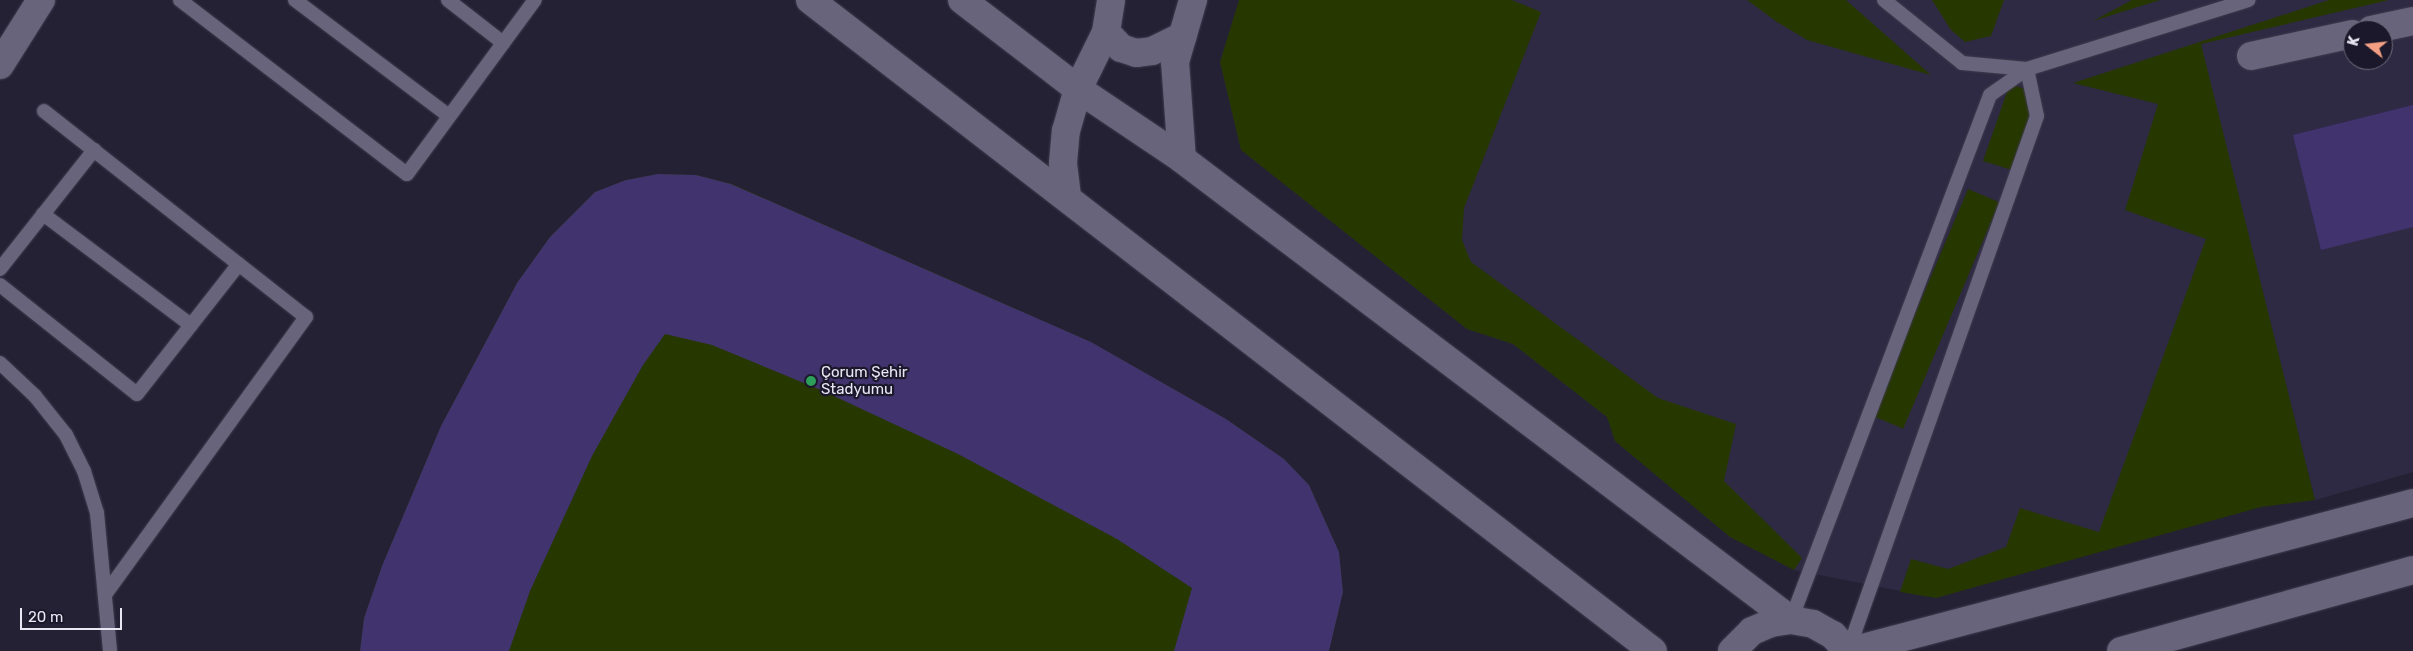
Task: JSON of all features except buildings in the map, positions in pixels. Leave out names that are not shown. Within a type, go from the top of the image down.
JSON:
[{"type":"street","points":[[0,65],[41,0]]},
{"type":"street","points":[[810,0],[1067,196],[1653,651]]},
{"type":"street","points":[[962,0],[1078,89],[1182,159],[1791,620]]},
{"type":"street","points":[[1067,196],[1063,164],[1066,131],[1078,89],[1106,32],[1111,0]]},
{"type":"street","points":[[1182,159],[1176,62],[1194,0]]},
{"type":"street","points":[[2393,25],[2413,21]]},
{"type":"street","points":[[1106,32],[1121,48],[1136,53],[1152,52],[1183,36]]},
{"type":"street","points":[[2251,56],[2343,36]]},
{"type":"street","points":[[1732,651],[1752,631],[1771,623],[1791,620],[1813,624],[1833,635],[1849,651],[2413,504]]},
{"type":"street","points":[[2121,651],[2413,570]]},
{"type":"lane","points":[[180,0],[407,174],[535,0]]},
{"type":"lane","points":[[295,0],[449,116]]},
{"type":"lane","points":[[448,0],[503,43]]},
{"type":"lane","points":[[1884,0],[1962,63],[2027,69]]},
{"type":"lane","points":[[1791,620],[1990,95],[2027,69],[2248,0]]},
{"type":"lane","points":[[1849,651],[2037,116],[2027,69]]},
{"type":"lane","points":[[44,111],[306,317],[106,593]]},
{"type":"lane","points":[[0,269],[94,150]]},
{"type":"lane","points":[[43,214],[191,325]]},
{"type":"lane","points":[[0,285],[137,394],[239,264]]},
{"type":"lane","points":[[0,363],[35,396],[66,435],[84,471],[98,513],[110,651]]},
{"type":"shaded area","points":[[1239,0],[2413,0],[2413,472],[2315,500],[2200,44],[2280,471],[1936,598],[1794,570],[1730,537],[1615,441],[1607,417],[1513,344],[1467,329],[1241,150],[1220,62]]},
{"type":"green space","points":[[1239,0],[1512,0],[1541,12],[1464,208],[1462,240],[1471,262],[1658,398],[1736,424],[1724,481],[1802,558],[1794,570],[1730,537],[1615,441],[1607,417],[1513,344],[1467,329],[1241,150],[1220,62]]},
{"type":"green space","points":[[1747,0],[1846,0],[1931,75],[1807,40],[1777,22]]},
{"type":"green space","points":[[1932,0],[2004,0],[1991,36],[1965,42],[1951,30]]},
{"type":"green space","points":[[2132,0],[2160,0],[2093,21]]},
{"type":"green space","points":[[2329,0],[2389,0],[2201,44],[2315,500],[2261,507],[1936,598],[1900,592],[1911,559],[1948,569],[2006,547],[2020,508],[2099,532],[2206,239],[2125,210],[2158,104],[2073,83]]},
{"type":"green space","points":[[2013,85],[2034,92],[2036,98],[2012,170],[1983,161],[2007,92]]},
{"type":"green space","name":"Çorum Şehir Stadyumu","points":[[658,174],[696,175],[732,184],[1091,342],[1226,419],[1284,459],[1309,485],[1339,552],[1343,592],[1329,651],[360,651],[364,618],[382,566],[441,426],[517,283],[550,237],[595,192],[626,180]]},
{"type":"green space","points":[[1968,189],[1999,202],[1903,429],[1872,415]]},
{"type":"place","name":"Çorum Şehir Stadyumu","points":[[811,381]]}]
